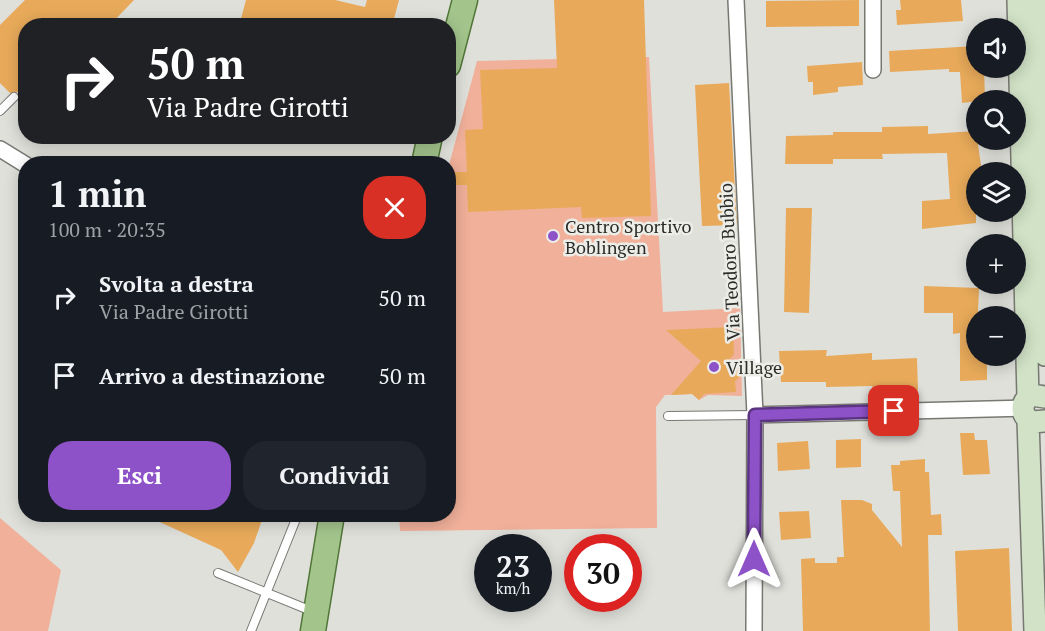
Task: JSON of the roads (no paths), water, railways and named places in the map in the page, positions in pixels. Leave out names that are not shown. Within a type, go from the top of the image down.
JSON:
[{"type":"main road","points":[[444,18],[449,0]]},
{"type":"main road","points":[[456,34],[465,0]]},
{"type":"main road","points":[[1018,0],[1037,414],[1035,631]]},
{"type":"main road","points":[[1038,0],[1042,26],[1045,355]]},
{"type":"main road","points":[[314,622],[331,522]]},
{"type":"street","name":"Via Teodoro Bubbio","points":[[736,0],[755,415],[754,631]]},
{"type":"street","points":[[873,0],[873,70]]},
{"type":"street","points":[[0,149],[18,160]]},
{"type":"street","points":[[755,415],[1037,414]]},
{"type":"lane","points":[[0,111],[14,97]]},
{"type":"lane","points":[[668,416],[755,415]]},
{"type":"lane","points":[[251,631],[295,522]]},
{"type":"lane","points":[[218,573],[266,592],[314,622]]},
{"type":"place","name":"Centro Sportivo Boblingen","points":[[553,236]]},
{"type":"place","name":"Village","points":[[714,367]]}]
